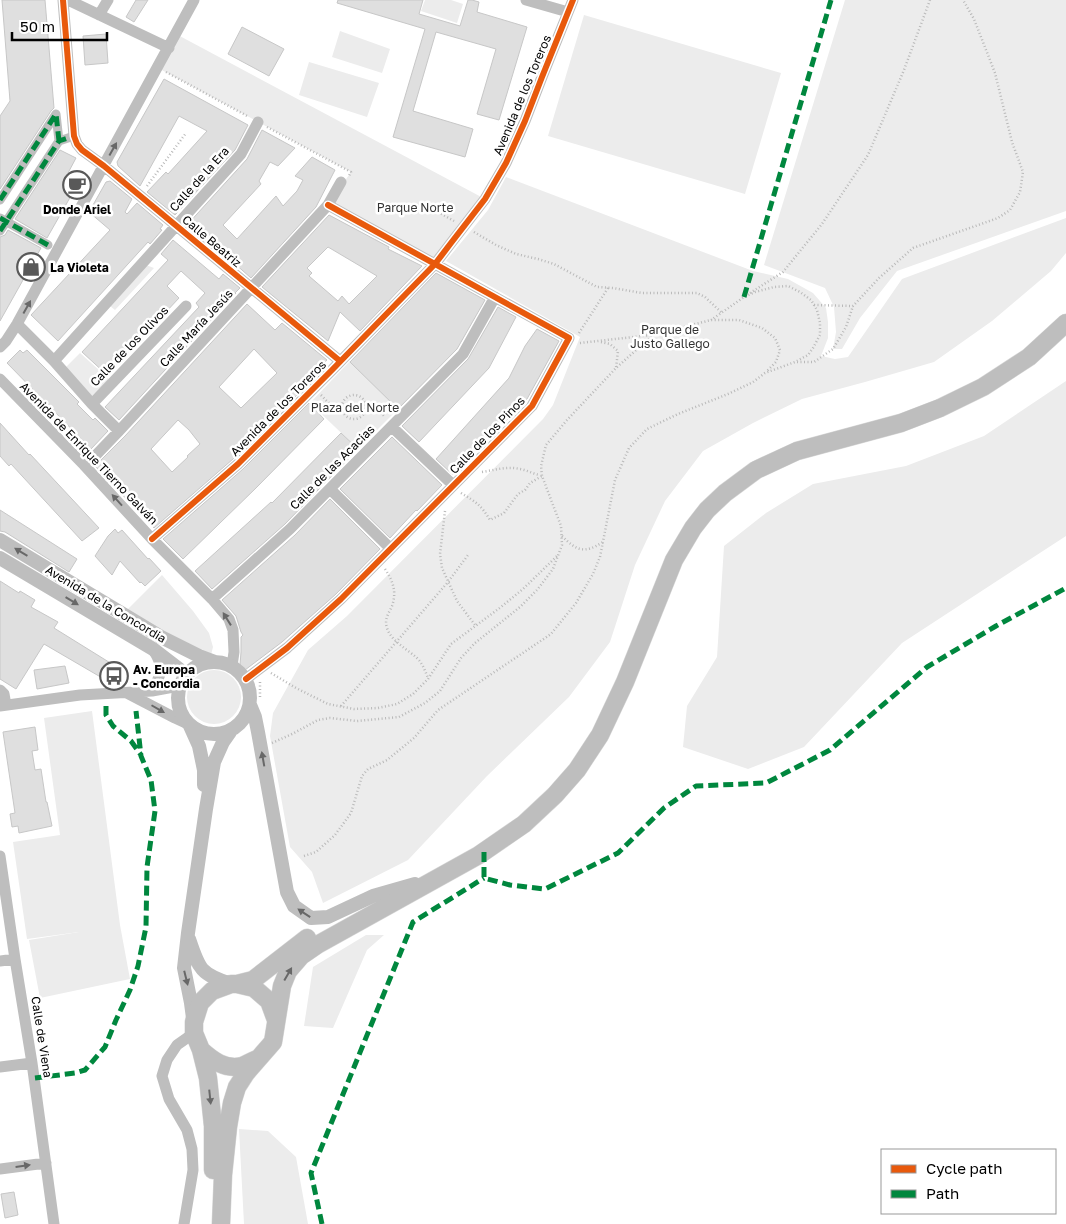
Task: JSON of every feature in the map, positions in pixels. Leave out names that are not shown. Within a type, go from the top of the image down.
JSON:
[{"type":"main road","points":[[221,1224],[223,1175],[232,1103],[237,1087],[246,1073],[273,1042],[282,986],[288,971],[301,956],[318,945],[479,855],[524,824],[555,795],[577,770],[600,735],[625,682],[674,560],[707,510],[725,493],[756,470],[797,451],[901,423],[940,408],[982,387],[1028,357],[1066,323]]},
{"type":"main road","points":[[215,1224],[213,1126],[208,1078],[194,1027],[200,1003],[212,991],[253,980],[312,935],[414,884],[479,855]]},
{"type":"main road","points":[[234,984],[254,988],[269,1001],[276,1020]]},
{"type":"main road","points":[[201,1050],[212,1060],[223,1065],[240,1066],[260,1058]]},
{"type":"street","points":[[0,231],[3,220],[59,141],[74,136],[62,0]]},
{"type":"street","points":[[68,0],[169,48]]},
{"type":"street","points":[[99,15],[108,0]]},
{"type":"street","points":[[0,347],[17,324],[194,0]]},
{"type":"street","points":[[526,0],[568,12]]},
{"type":"street","name":"Avenida de los Toreros","points":[[152,539],[238,464],[340,361],[434,264],[485,199],[506,163],[525,122],[573,0]]},
{"type":"street","points":[[0,200],[56,114],[59,141]]},
{"type":"street","name":"Calle de la Era","points":[[54,361],[241,154],[258,122]]},
{"type":"street","name":"Calle Beatriz","points":[[74,136],[82,150],[104,166],[340,361]]},
{"type":"street","name":"Calle María Jesús","points":[[84,465],[96,455],[328,205],[341,182]]},
{"type":"street","name":"Calle de los Pinos","points":[[246,679],[287,648],[328,611],[390,548],[456,488],[532,406],[569,338],[328,205]]},
{"type":"street","points":[[3,220],[48,244]]},
{"type":"street","name":"Calle de las Acacias","points":[[212,599],[290,530],[463,354],[495,297]]},
{"type":"street","name":"Calle de los Olivos","points":[[92,404],[186,306]]},
{"type":"street","name":"Calle de los Olivos","points":[[17,324],[119,430]]},
{"type":"street","name":"Avenida de Enrique Tierno Galván","points":[[0,379],[84,465],[152,539],[212,599],[229,619],[233,630],[234,652],[232,666]]},
{"type":"street","points":[[388,430],[456,488]]},
{"type":"street","points":[[330,489],[390,548]]},
{"type":"street","name":"Avenida de la Concordia","points":[[0,540],[160,637],[215,662]]},
{"type":"street","name":"Avenida de la Concordia","points":[[0,558],[153,649],[179,669],[183,681]]},
{"type":"street","name":"Avenida de la Concordia","points":[[152,691],[161,670],[160,662],[153,649]]},
{"type":"street","points":[[184,1224],[192,1170],[192,1150],[187,1130],[169,1099],[162,1076],[167,1060],[194,1027],[192,1003],[184,968],[214,762],[230,732],[242,722],[250,705],[251,694],[246,679],[232,666],[215,662],[202,664],[192,669],[183,681],[178,698],[180,711],[199,746],[204,770],[206,809]]},
{"type":"street","points":[[0,690],[4,694],[3,706],[80,695],[152,691],[183,681]]},
{"type":"street","points":[[127,693],[203,733],[217,735],[230,732]]},
{"type":"street","points":[[250,705],[258,732],[286,892],[294,906],[311,918],[328,917],[373,896],[414,884]]},
{"type":"street","name":"Calle de Viena","points":[[0,856],[32,1063],[54,1224]]},
{"type":"street","points":[[188,933],[196,959],[203,971],[215,979],[234,984]]},
{"type":"street","points":[[0,961],[15,959]]},
{"type":"street","points":[[0,1067],[32,1063]]},
{"type":"street","points":[[0,1169],[46,1162]]},
{"type":"path","points":[[711,320],[783,272],[822,224],[868,155],[904,70],[930,0]]},
{"type":"path","points":[[795,362],[814,362],[833,349],[846,327],[853,306],[879,278],[913,248],[998,218],[1010,210],[1020,192],[1022,172],[1012,142],[995,74],[974,19],[963,0]]},
{"type":"path","points":[[140,196],[186,133]]},
{"type":"path","points":[[471,230],[496,245],[516,254],[554,264],[597,287],[642,293],[697,293],[705,297],[721,312]]},
{"type":"path","points":[[744,297],[774,287],[788,286],[811,300],[817,310],[820,335],[808,355],[765,373]]},
{"type":"path","points":[[577,337],[608,288]]},
{"type":"path","points":[[814,305],[853,306]]},
{"type":"path","points":[[304,856],[316,852],[335,835],[351,813],[362,776],[368,769],[387,760],[414,738],[438,710],[551,634],[576,603],[593,574],[600,557],[615,480],[629,448],[648,429],[753,382],[776,362],[780,350],[775,338],[762,328],[739,320],[711,320],[653,335],[575,343]]},
{"type":"path","points":[[269,744],[318,720],[330,718],[357,721],[398,717],[425,702],[440,691],[461,658],[475,643],[520,607],[537,590],[553,569],[562,545],[561,526],[542,476],[541,466],[546,445],[616,368],[653,335]]},
{"type":"path","points":[[598,341],[610,344],[618,351],[616,368]]},
{"type":"path","points":[[350,395],[358,395],[366,404],[363,415],[356,419],[346,415],[342,408],[344,400],[350,395]]},
{"type":"path","points":[[366,404],[371,404],[388,420],[380,430],[388,430]]},
{"type":"path","points":[[474,474],[503,468],[521,469],[542,476]]},
{"type":"path","points":[[456,488],[483,508],[490,520],[504,513],[518,494],[525,490],[530,483],[542,476]]},
{"type":"path","points":[[446,509],[440,554],[442,568],[457,601],[476,626]]},
{"type":"path","points":[[561,535],[583,550],[592,549],[603,542]]},
{"type":"path","points":[[341,706],[448,582],[468,555]]},
{"type":"path","points":[[268,672],[328,704],[354,709],[378,708],[397,704],[413,694],[428,679],[451,644],[523,589],[558,555]]},
{"type":"path","points":[[382,566],[392,578],[395,592],[386,618],[388,631],[417,658],[423,666],[428,679]]},
{"type":"green space","points":[[425,0],[451,0],[463,4],[457,23],[421,11]]},
{"type":"green space","points":[[845,0],[1066,0],[1066,211],[897,271],[860,318],[842,349],[833,349],[836,332],[834,307],[825,288],[764,265]]},
{"type":"green space","points":[[584,15],[781,73],[745,194],[548,136]]},
{"type":"green space","points":[[340,31],[390,49],[382,73],[332,57]]},
{"type":"green space","name":"Parque Norte","points":[[176,34],[485,199],[435,264],[328,205],[351,172],[158,68]]},
{"type":"green space","points":[[309,62],[379,83],[367,117],[299,95]]},
{"type":"green space","name":"Parque de Justo Gallego","points":[[506,177],[753,271],[788,279],[813,293],[826,308],[828,338],[821,356],[835,359],[848,357],[902,279],[1066,218],[1066,253],[1051,271],[992,321],[934,362],[802,399],[753,423],[703,451],[665,501],[635,565],[610,642],[569,697],[487,776],[408,860],[323,903],[312,872],[290,847],[270,736],[273,713],[308,650],[347,616],[543,419],[553,405],[580,337],[446,261],[488,210]]},
{"type":"green space","points":[[146,265],[154,268],[115,310],[110,306]]},
{"type":"green space","points":[[80,353],[109,379],[92,396],[66,367]]},
{"type":"green space","name":"Plaza del Norte","points":[[350,361],[398,409],[358,449],[310,403]]},
{"type":"green space","points":[[1066,381],[1066,536],[902,643],[804,747],[748,769],[683,747],[687,706],[717,657],[724,546],[766,513],[813,484],[906,466],[984,436]]},
{"type":"green space","points":[[162,575],[209,633],[213,647],[211,655],[184,644],[127,610]]},
{"type":"green space","points":[[214,670],[224,672],[233,678],[239,687],[241,697],[239,707],[233,716],[224,722],[214,724],[204,722],[195,716],[189,707],[187,697],[189,687],[195,678],[204,672]]},
{"type":"green space","points":[[92,711],[120,925],[130,979],[40,998],[29,940],[79,932],[27,939],[13,842],[60,835],[44,718]]},
{"type":"green space","points":[[366,935],[384,935],[367,950],[333,1028],[304,1026],[313,967]]},
{"type":"green space","points":[[239,1129],[268,1131],[296,1157],[308,1224],[244,1224]]},
{"type":"building","points":[[2,0],[45,0],[54,108],[0,189],[0,116],[10,101]]},
{"type":"building","points":[[136,0],[148,0],[134,22],[126,17]]},
{"type":"building","points":[[338,0],[423,0],[419,14],[460,26],[468,0],[472,0],[479,2],[477,12],[527,27],[499,120],[477,114],[496,49],[436,32],[413,111],[473,129],[465,157],[393,137],[425,29],[337,3]]},
{"type":"building","points":[[242,27],[284,49],[269,76],[228,54]]},
{"type":"building","points":[[106,34],[108,63],[85,65],[83,36]]},
{"type":"building","points":[[164,79],[248,125],[235,150],[175,215],[147,192],[166,172],[168,174],[207,131],[179,116],[140,186],[118,166],[117,162]]},
{"type":"building","points":[[262,130],[295,148],[278,166],[270,162],[259,181],[261,184],[223,225],[237,239],[276,196],[283,206],[297,191],[303,180],[295,176],[312,157],[335,170],[316,207],[251,278],[216,247],[187,225],[247,159]]},
{"type":"building","points":[[60,150],[76,158],[68,173],[80,180],[47,238],[15,219]]},
{"type":"building","points":[[110,181],[132,199],[125,212],[127,214],[137,203],[163,225],[160,229],[162,230],[150,244],[148,242],[58,341],[31,315],[110,230],[89,212],[106,182]]},
{"type":"building","points":[[329,215],[422,266],[360,331],[340,312],[328,341],[262,287]],"holes":[[[328,247],[377,276],[349,304],[342,296],[338,301],[309,276],[312,273],[307,268]]]},
{"type":"building","points":[[8,230],[41,248],[0,321],[0,237],[5,235]]},
{"type":"building","points":[[173,240],[219,279],[223,274],[240,288],[119,420],[105,407],[199,307],[196,303],[205,293],[181,271],[167,286],[179,298],[107,375],[82,352],[168,260],[161,254]]},
{"type":"building","points":[[436,273],[485,300],[457,349],[398,409],[350,362]]},
{"type":"building","points":[[247,304],[275,330],[282,323],[327,360],[297,391],[299,393],[233,459],[154,528],[95,466]],"holes":[[[254,349],[277,373],[241,408],[219,387]],[[178,420],[200,444],[172,472],[151,449]]]},
{"type":"building","points":[[498,307],[516,317],[489,368],[419,442],[402,426],[468,359]]},
{"type":"building","points":[[537,329],[559,341],[527,399],[453,475],[436,459],[509,378],[525,346]]},
{"type":"building","points":[[20,350],[23,353],[27,350],[79,402],[77,404],[93,420],[95,418],[108,431],[91,449],[7,363]]},
{"type":"building","points":[[309,403],[324,419],[183,559],[163,539],[243,469]]},
{"type":"building","points":[[0,423],[99,528],[82,541],[11,464],[9,466],[0,456]]},
{"type":"building","points":[[341,433],[358,449],[285,524],[212,589],[195,571],[272,503]]},
{"type":"building","points":[[392,437],[442,485],[390,538],[340,489]]},
{"type":"building","points":[[330,499],[380,549],[336,594],[282,642],[245,670],[240,665],[241,637],[243,635],[236,616],[222,600],[295,535]]},
{"type":"building","points":[[0,510],[77,559],[69,572],[5,532],[0,531]]},
{"type":"building","points":[[115,529],[118,533],[122,530],[161,571],[145,586],[120,561],[112,575],[95,556]]},
{"type":"building","points":[[0,581],[35,600],[31,607],[58,622],[54,628],[112,664],[104,679],[44,644],[16,689],[0,679]]},
{"type":"building","points":[[65,666],[69,683],[37,689],[34,670]]},
{"type":"building","points":[[35,727],[38,750],[32,751],[35,770],[41,769],[52,826],[19,833],[18,826],[12,827],[10,814],[15,813],[3,732]]},
{"type":"building","points":[[14,1192],[18,1215],[5,1218],[1,1194]]},
{"type":"marked path","points":[[744,297],[831,0]]},
{"type":"marked path","points":[[0,200],[56,114],[59,141]]},
{"type":"marked path","points":[[0,231],[59,141],[74,136]]},
{"type":"marked path","points":[[0,218],[48,245]]},
{"type":"marked path","points":[[484,852],[484,878],[510,885],[545,889],[618,853],[664,808],[696,786],[766,783],[830,750],[927,667],[996,626],[1066,588]]},
{"type":"marked path","points":[[106,706],[106,715],[113,726],[131,741],[141,755]]},
{"type":"marked path","points":[[35,1078],[85,1070],[105,1047],[130,990],[138,966],[146,927],[147,867],[155,811],[151,780],[141,756],[136,711]]},
{"type":"marked path","points":[[322,1224],[311,1173],[413,922],[484,878]]},
{"type":"cycle path","points":[[63,0],[74,136],[77,144],[340,361]]},
{"type":"cycle path","points":[[152,539],[238,464],[435,264],[485,199],[506,163],[525,121],[573,0]]},
{"type":"cycle path","points":[[246,679],[287,648],[341,599],[532,406],[569,338],[328,205]]},
{"type":"place","name":"Donde Ariel","points":[[77,185]]},
{"type":"place","name":"La Violeta","points":[[31,267]]},
{"type":"place","name":"Av. Europa - Concordia","points":[[114,676]]}]
